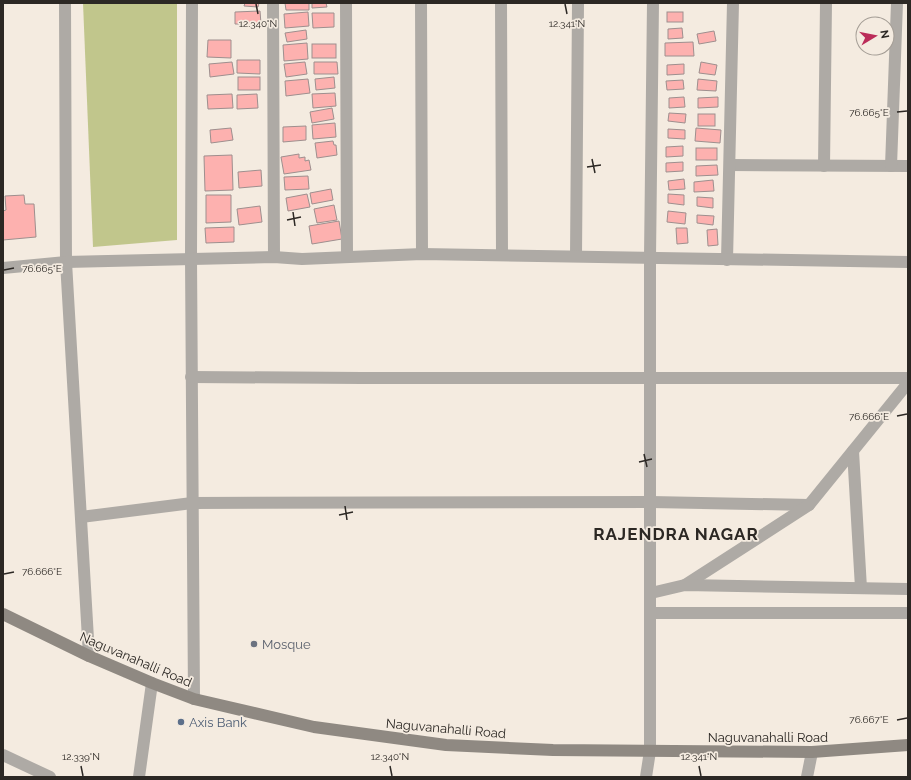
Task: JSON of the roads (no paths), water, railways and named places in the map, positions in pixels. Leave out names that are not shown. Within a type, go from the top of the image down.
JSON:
[{"type":"street","points":[[64,3],[66,262],[89,656]]},
{"type":"street","points":[[192,3],[191,377],[194,699]]},
{"type":"street","points":[[273,3],[274,257]]},
{"type":"street","points":[[346,3],[347,257]]},
{"type":"street","points":[[421,3],[422,254]]},
{"type":"street","points":[[501,3],[502,255]]},
{"type":"street","points":[[576,256],[578,3]]},
{"type":"street","points":[[646,777],[650,751],[650,257],[653,3]]},
{"type":"street","points":[[727,260],[733,3]]},
{"type":"street","points":[[824,166],[826,3]]},
{"type":"street","points":[[891,166],[897,3]]},
{"type":"street","points":[[730,165],[908,166]]},
{"type":"street","points":[[3,268],[66,262],[191,258],[274,257],[302,259],[422,254],[908,262]]},
{"type":"street","points":[[191,377],[908,378]]},
{"type":"street","points":[[685,585],[809,505],[908,383]]},
{"type":"street","points":[[852,451],[861,588]]},
{"type":"street","points":[[81,517],[192,503],[651,502],[809,505]]},
{"type":"street","points":[[651,593],[685,585],[908,589]]},
{"type":"street","points":[[651,613],[908,613]]},
{"type":"street","name":"Naguvanahalli Road","points":[[3,614],[89,656],[194,699],[314,727],[446,744],[553,750],[812,752],[908,745]]},
{"type":"street","points":[[139,777],[152,683]]},
{"type":"street","points":[[806,777],[812,752]]},
{"type":"street","points":[[3,755],[50,777]]},
{"type":"place","name":"Mosque","points":[[254,644]]},
{"type":"place","name":"Axis Bank","points":[[181,722]]},
{"type":"district","name":"RAJENDRA NAGAR","points":[[676,534]]}]
